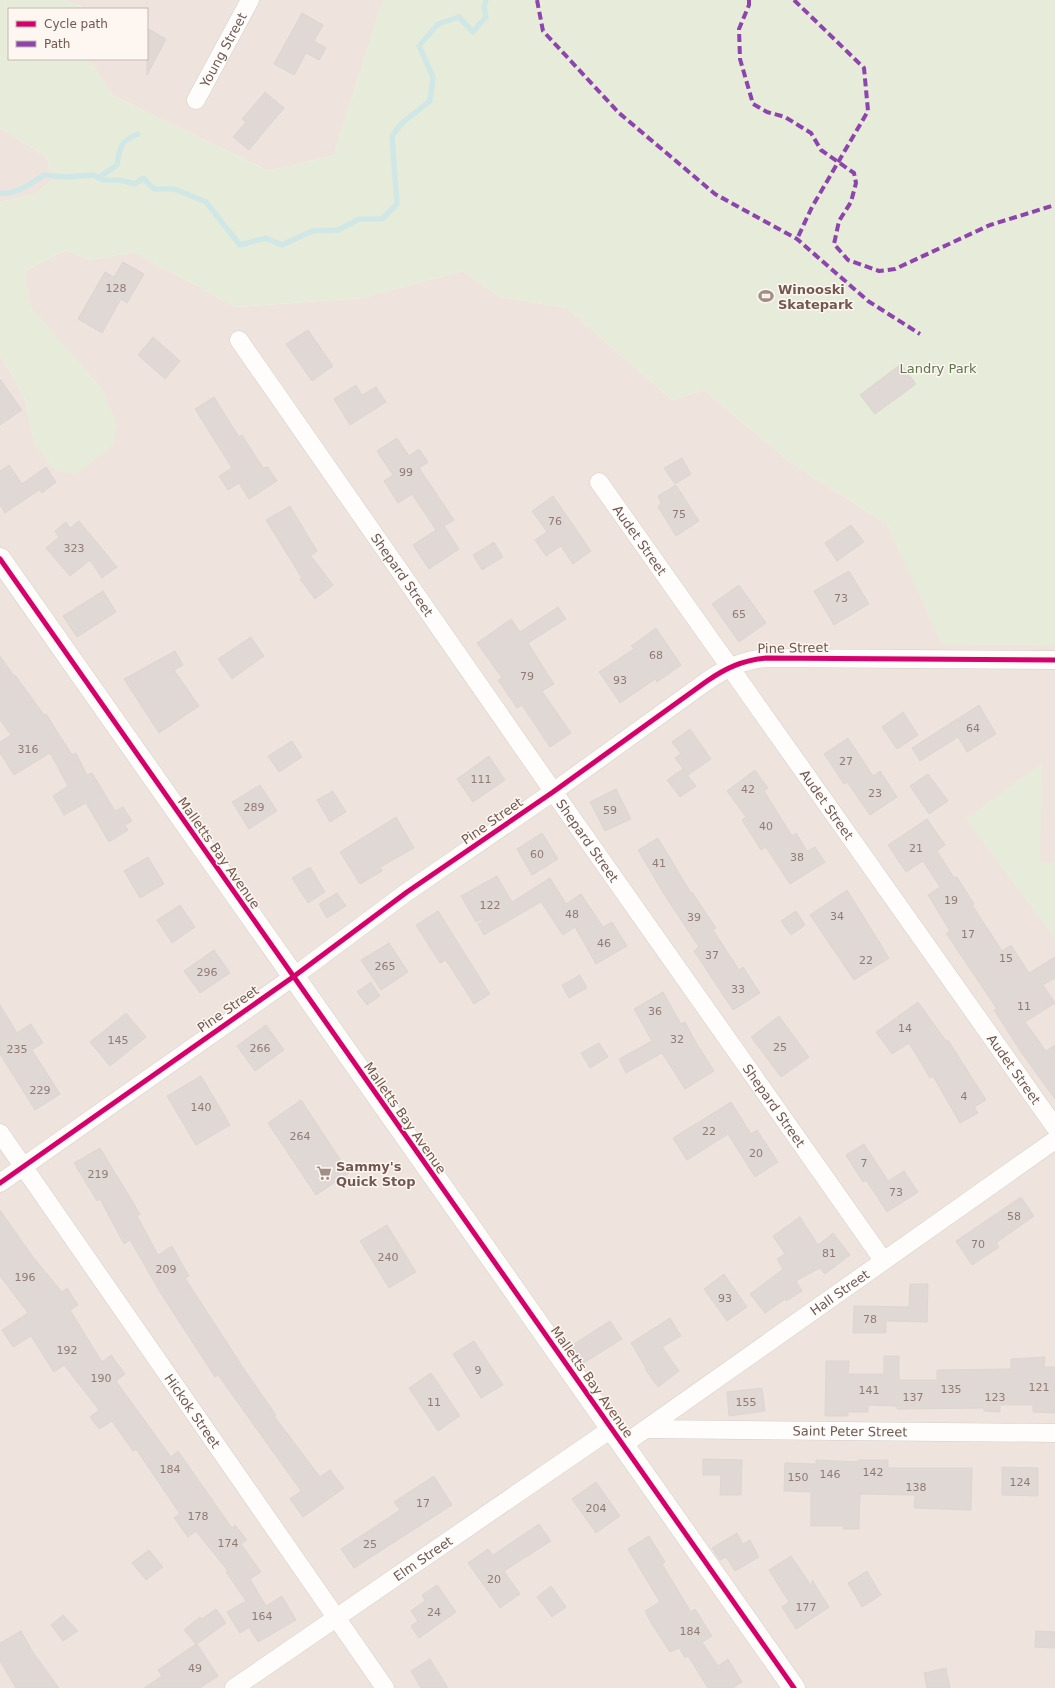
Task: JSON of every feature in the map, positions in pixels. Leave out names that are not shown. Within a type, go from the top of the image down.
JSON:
[{"type":"street","name":"Young Street","points":[[196,100],[250,0]]},
{"type":"street","name":"Shepard Street","points":[[239,340],[553,792],[883,1260]]},
{"type":"street","name":"Audet Street","points":[[599,482],[1055,1127]]},
{"type":"street","name":"Malletts Bay Avenue","points":[[0,559],[292,977],[794,1688]]},
{"type":"street","name":"Pine Street","points":[[0,1183],[292,977],[407,892],[553,792],[707,680],[730,667],[754,659],[766,658],[1055,660]]},
{"type":"street","name":"Hickok Street","points":[[0,1133],[384,1688]]},
{"type":"street","name":"Hall Street","points":[[617,1437],[646,1429],[883,1260],[1055,1140]]},
{"type":"street","name":"Saint Peter Street","points":[[646,1429],[1055,1433]]},
{"type":"street","name":"Elm Street","points":[[234,1688],[336,1618],[617,1437]]},
{"type":"shaded area","points":[[65,0],[383,0],[334,155],[269,171],[112,95],[91,60],[148,60],[148,8],[85,8]]},
{"type":"shaded area","points":[[0,128],[47,157],[52,180],[35,194],[0,202]]},
{"type":"shaded area","points":[[66,250],[90,260],[134,252],[236,307],[362,298],[463,271],[500,297],[567,308],[672,400],[704,390],[790,462],[887,524],[943,644],[1055,645],[1055,1688],[0,1688],[0,355],[24,396],[35,444],[101,388],[29,306],[25,271]]},
{"type":"green space","name":"Landry Park","points":[[0,0],[65,0],[85,8],[8,8],[8,60],[91,60],[112,95],[269,171],[334,155],[383,0],[1055,0],[1055,645],[942,644],[887,524],[790,462],[704,390],[672,400],[567,308],[500,297],[463,271],[362,298],[236,307],[134,252],[90,260],[66,250],[25,271],[29,305],[101,388],[117,424],[113,445],[76,474],[55,470],[35,444],[24,396],[0,355],[0,202],[35,194],[52,180],[47,157],[0,128]]},
{"type":"green space","points":[[1042,763],[1040,862],[1055,863],[1055,938],[966,819]]},
{"type":"building","points":[[302,13],[323,25],[314,41],[326,48],[319,60],[306,53],[294,75],[274,64]]},
{"type":"building","points":[[148,29],[166,39],[147,75],[148,60]]},
{"type":"building","points":[[265,92],[284,108],[249,150],[233,137],[246,122],[242,119]]},
{"type":"building","points":[[123,262],[144,274],[127,303],[121,299],[102,333],[78,319],[105,272],[114,277]]},
{"type":"building","points":[[308,330],[333,366],[312,381],[286,344]]},
{"type":"building","points":[[153,337],[180,361],[165,379],[138,355]]},
{"type":"building","points":[[901,364],[916,384],[875,414],[860,395]]},
{"type":"building","points":[[0,379],[22,410],[0,425]]},
{"type":"building","points":[[356,385],[362,395],[376,387],[386,402],[350,425],[334,399]]},
{"type":"building","points":[[214,397],[239,437],[242,435],[263,468],[268,467],[277,481],[249,499],[239,483],[228,490],[219,476],[232,468],[195,409]]},
{"type":"building","points":[[397,438],[409,456],[419,449],[428,462],[419,468],[454,520],[444,526],[459,549],[429,569],[413,545],[436,530],[412,494],[398,503],[384,481],[393,475],[377,451]]},
{"type":"building","points":[[682,458],[691,474],[675,484],[664,468]]},
{"type":"building","points":[[9,465],[22,484],[46,467],[56,482],[42,493],[39,490],[5,513],[0,505],[0,471]]},
{"type":"building","points":[[676,485],[699,521],[676,536],[658,507],[661,503],[658,496]]},
{"type":"building","points":[[553,496],[591,551],[573,564],[561,546],[546,556],[535,540],[547,532],[532,511]]},
{"type":"building","points":[[290,506],[317,551],[311,556],[333,585],[315,599],[300,579],[302,578],[266,520]]},
{"type":"building","points":[[79,521],[117,567],[102,578],[90,560],[70,576],[46,548],[59,537],[55,531],[66,522],[70,528]]},
{"type":"building","points":[[851,525],[864,542],[837,561],[825,543]]},
{"type":"building","points":[[494,542],[503,557],[482,570],[473,555]]},
{"type":"building","points":[[849,571],[869,604],[834,625],[814,591]]},
{"type":"building","points":[[739,585],[766,623],[739,642],[712,604]]},
{"type":"building","points":[[103,591],[116,612],[77,637],[63,616]]},
{"type":"building","points":[[558,607],[566,619],[528,643],[554,684],[542,691],[571,733],[550,747],[522,705],[517,708],[498,680],[502,678],[477,643],[511,619],[520,632]]},
{"type":"building","points":[[656,628],[681,665],[657,682],[655,679],[620,703],[599,672],[634,649],[631,646]]},
{"type":"building","points":[[251,637],[264,656],[232,679],[218,659]]},
{"type":"building","points":[[175,651],[183,665],[174,670],[199,706],[159,733],[124,679]]},
{"type":"building","points":[[0,656],[44,715],[46,714],[72,755],[76,753],[87,775],[92,773],[115,811],[123,807],[132,821],[125,825],[128,830],[109,842],[86,803],[64,815],[53,796],[68,786],[50,753],[14,775],[0,753],[0,742],[11,735],[0,720]]},
{"type":"building","points":[[979,705],[996,734],[967,752],[958,737],[920,761],[912,748]]},
{"type":"building","points":[[903,712],[918,735],[897,749],[882,727]]},
{"type":"building","points":[[690,729],[711,759],[688,775],[675,758],[681,754],[672,742]]},
{"type":"building","points":[[848,738],[873,776],[880,771],[897,797],[870,815],[847,782],[844,784],[824,754]]},
{"type":"building","points":[[292,741],[302,757],[279,772],[268,756]]},
{"type":"building","points":[[489,756],[505,780],[473,802],[457,779]]},
{"type":"building","points":[[683,769],[696,786],[680,797],[667,780]]},
{"type":"building","points":[[755,770],[768,788],[764,791],[792,836],[796,833],[807,851],[815,847],[825,862],[790,884],[766,847],[761,850],[742,820],[746,817],[727,791]]},
{"type":"building","points":[[928,774],[948,801],[929,814],[910,786]]},
{"type":"building","points":[[260,785],[277,811],[249,829],[232,802]]},
{"type":"building","points":[[616,789],[631,819],[605,831],[590,802]]},
{"type":"building","points":[[333,791],[346,812],[330,822],[317,800]]},
{"type":"building","points":[[396,817],[414,848],[380,867],[382,871],[360,884],[340,852]]},
{"type":"building","points":[[927,819],[945,845],[937,851],[954,878],[957,877],[974,904],[972,905],[1002,951],[1011,945],[1029,973],[1055,957],[1055,978],[1043,985],[1055,1003],[1025,1022],[1046,1051],[1055,1045],[1055,1099],[1021,1052],[994,1010],[997,1009],[946,933],[950,931],[928,895],[940,887],[923,861],[906,872],[888,845]]},
{"type":"building","points":[[542,833],[558,859],[532,875],[517,849]]},
{"type":"building","points":[[658,838],[691,893],[692,892],[716,928],[713,930],[739,970],[743,967],[760,993],[733,1010],[694,951],[699,947],[664,894],[638,850]]},
{"type":"building","points":[[148,857],[164,884],[140,898],[124,871]]},
{"type":"building","points":[[310,867],[325,892],[308,903],[292,878]]},
{"type":"building","points":[[497,876],[512,902],[550,878],[566,904],[581,894],[603,927],[612,922],[627,946],[596,964],[575,927],[563,935],[541,902],[484,935],[478,924],[489,916],[476,922],[461,896]]},
{"type":"building","points":[[847,890],[889,958],[854,980],[810,915]]},
{"type":"building","points":[[337,893],[346,906],[327,918],[319,904]]},
{"type":"building","points":[[180,905],[195,927],[172,943],[157,920]]},
{"type":"building","points":[[438,911],[490,994],[474,1004],[446,960],[440,963],[416,925]]},
{"type":"building","points":[[796,911],[805,925],[791,935],[781,921]]},
{"type":"building","points":[[389,943],[408,972],[381,990],[361,960]]},
{"type":"building","points":[[214,950],[230,973],[200,993],[184,971]]},
{"type":"building","points":[[580,975],[587,988],[569,998],[562,985]]},
{"type":"building","points":[[371,982],[380,996],[367,1005],[357,992]]},
{"type":"building","points":[[663,992],[681,1024],[685,1022],[714,1071],[685,1089],[662,1053],[626,1073],[619,1059],[652,1041],[634,1009]]},
{"type":"building","points":[[918,1002],[946,1041],[948,1040],[986,1100],[974,1107],[978,1113],[960,1123],[933,1076],[930,1078],[909,1043],[892,1054],[876,1032]]},
{"type":"building","points":[[0,1005],[17,1033],[31,1024],[43,1043],[32,1050],[60,1094],[35,1110],[0,1054]]},
{"type":"building","points":[[126,1013],[146,1037],[110,1066],[90,1042]]},
{"type":"building","points":[[779,1016],[809,1057],[781,1077],[751,1037]]},
{"type":"building","points":[[266,1025],[284,1050],[255,1071],[237,1046]]},
{"type":"building","points":[[599,1043],[608,1057],[590,1068],[581,1053]]},
{"type":"building","points":[[201,1076],[230,1125],[196,1145],[167,1096]]},
{"type":"building","points":[[301,1100],[349,1173],[316,1195],[268,1123]]},
{"type":"building","points":[[731,1102],[751,1134],[757,1130],[778,1162],[755,1177],[728,1134],[687,1160],[673,1138]]},
{"type":"building","points":[[864,1144],[888,1181],[904,1171],[918,1192],[887,1212],[866,1180],[863,1182],[846,1155]]},
{"type":"building","points":[[100,1148],[140,1214],[137,1216],[158,1255],[172,1246],[189,1276],[185,1278],[244,1369],[276,1415],[274,1416],[320,1477],[330,1470],[344,1488],[303,1517],[290,1499],[301,1491],[218,1375],[215,1377],[160,1292],[130,1240],[124,1244],[100,1199],[97,1201],[74,1163]]},
{"type":"building","points":[[1021,1197],[1034,1216],[996,1243],[999,1247],[972,1265],[956,1241]]},
{"type":"building","points":[[0,1210],[33,1257],[62,1292],[67,1288],[78,1305],[70,1310],[102,1362],[111,1355],[125,1374],[116,1381],[171,1457],[178,1451],[232,1528],[235,1525],[247,1540],[241,1544],[261,1572],[250,1579],[266,1606],[282,1596],[296,1620],[258,1642],[249,1627],[240,1633],[227,1612],[246,1601],[226,1572],[228,1571],[196,1531],[188,1537],[174,1518],[180,1514],[136,1449],[133,1451],[112,1421],[99,1429],[90,1417],[99,1410],[64,1365],[54,1372],[31,1336],[13,1347],[2,1330],[28,1313],[0,1276]]},
{"type":"building","points":[[800,1217],[818,1245],[833,1233],[850,1255],[825,1274],[820,1268],[796,1281],[802,1291],[786,1301],[785,1299],[765,1313],[750,1294],[783,1269],[777,1259],[785,1254],[773,1236]]},
{"type":"building","points":[[387,1225],[416,1272],[389,1288],[360,1241]]},
{"type":"building","points":[[724,1274],[747,1307],[727,1321],[704,1289]]},
{"type":"building","points":[[910,1284],[928,1284],[927,1322],[886,1321],[886,1333],[853,1333],[854,1306],[909,1307]]},
{"type":"building","points":[[670,1318],[681,1336],[662,1347],[679,1371],[658,1387],[645,1369],[646,1368],[631,1343]]},
{"type":"building","points":[[610,1321],[622,1339],[582,1364],[571,1346]]},
{"type":"building","points":[[474,1341],[503,1385],[481,1398],[453,1354]]},
{"type":"building","points":[[884,1356],[899,1356],[899,1380],[937,1380],[937,1370],[1011,1369],[1011,1359],[1045,1357],[1044,1367],[1055,1367],[1055,1413],[1033,1412],[1033,1405],[1000,1405],[1000,1412],[984,1411],[984,1408],[897,1409],[897,1406],[868,1405],[868,1412],[848,1412],[848,1416],[825,1416],[826,1361],[849,1361],[848,1374],[884,1374]]},
{"type":"building","points":[[431,1373],[460,1416],[438,1431],[409,1388]]},
{"type":"building","points":[[762,1388],[765,1411],[729,1416],[727,1392]]},
{"type":"building","points":[[703,1459],[742,1460],[741,1495],[720,1495],[721,1475],[703,1475]]},
{"type":"building","points":[[816,1460],[858,1462],[858,1460],[888,1460],[888,1468],[972,1468],[971,1510],[914,1508],[915,1495],[860,1494],[859,1529],[843,1529],[844,1526],[811,1526],[811,1492],[784,1491],[785,1463],[816,1464]]},
{"type":"building","points":[[1002,1467],[1038,1468],[1038,1496],[1002,1495]]},
{"type":"building","points":[[434,1476],[452,1505],[354,1568],[341,1549],[400,1510],[394,1502]]},
{"type":"building","points":[[596,1482],[620,1516],[596,1533],[572,1499]]},
{"type":"building","points":[[539,1524],[551,1541],[504,1571],[520,1594],[500,1608],[468,1563],[488,1549],[493,1555]]},
{"type":"building","points":[[737,1533],[743,1544],[750,1540],[759,1557],[735,1571],[726,1557],[720,1560],[712,1548]]},
{"type":"building","points":[[649,1536],[665,1562],[662,1564],[691,1612],[695,1609],[712,1636],[702,1642],[718,1666],[728,1659],[742,1682],[733,1688],[708,1688],[688,1656],[685,1658],[679,1648],[670,1652],[651,1623],[645,1611],[660,1602],[628,1549]]},
{"type":"building","points":[[149,1550],[163,1567],[146,1580],[132,1563]]},
{"type":"building","points":[[791,1556],[812,1587],[812,1580],[829,1607],[796,1629],[782,1607],[789,1602],[769,1570]]},
{"type":"building","points":[[867,1571],[881,1595],[862,1607],[848,1583]]},
{"type":"building","points":[[437,1585],[456,1612],[419,1638],[411,1626],[418,1621],[411,1611],[425,1601],[422,1595]]},
{"type":"building","points":[[551,1586],[566,1607],[552,1617],[537,1597]]},
{"type":"building","points":[[216,1609],[226,1623],[197,1644],[218,1676],[200,1688],[144,1688],[162,1676],[158,1670],[196,1644],[184,1630],[200,1617],[202,1619]]},
{"type":"building","points":[[63,1615],[78,1631],[63,1641],[51,1625]]},
{"type":"building","points":[[21,1631],[32,1651],[59,1688],[16,1688],[0,1661],[0,1643]]},
{"type":"building","points":[[1036,1631],[1055,1632],[1055,1648],[1035,1647]]},
{"type":"building","points":[[430,1659],[448,1688],[421,1688],[411,1671]]},
{"type":"building","points":[[946,1668],[950,1688],[927,1688],[924,1673]]},
{"type":"waterway","points":[[0,193],[18,190],[44,175],[66,177],[93,175],[104,180],[120,180],[135,184],[143,178],[154,189],[174,189],[206,202],[240,245],[266,238],[282,245],[312,231],[338,230],[359,219],[382,219],[397,204],[392,136],[402,123],[430,101],[433,77],[419,46],[438,24],[459,17],[473,32],[486,17],[484,7],[486,0]]},
{"type":"waterway","points":[[98,178],[117,165],[120,149],[124,142],[138,134]]},
{"type":"marked path","points":[[537,0],[543,31],[619,113],[715,194],[797,239],[868,301],[920,334]]},
{"type":"marked path","points":[[749,0],[749,5],[739,29],[740,59],[753,104],[767,112],[785,117],[811,133],[821,150],[854,173],[856,183],[851,202],[839,221],[834,244],[848,260],[879,271],[895,269],[990,225],[1055,205]]},
{"type":"marked path","points":[[794,0],[864,68],[868,111],[812,207],[797,239]]},
{"type":"cycle path","points":[[0,559],[794,1688]]},
{"type":"cycle path","points":[[0,1183],[293,977],[407,892],[553,792],[721,672],[742,663],[766,658],[1055,660]]},
{"type":"place","name":"Winooski Skatepark","points":[[766,296]]},
{"type":"place","name":"Sammy's Quick Stop","points":[[324,1173]]}]
